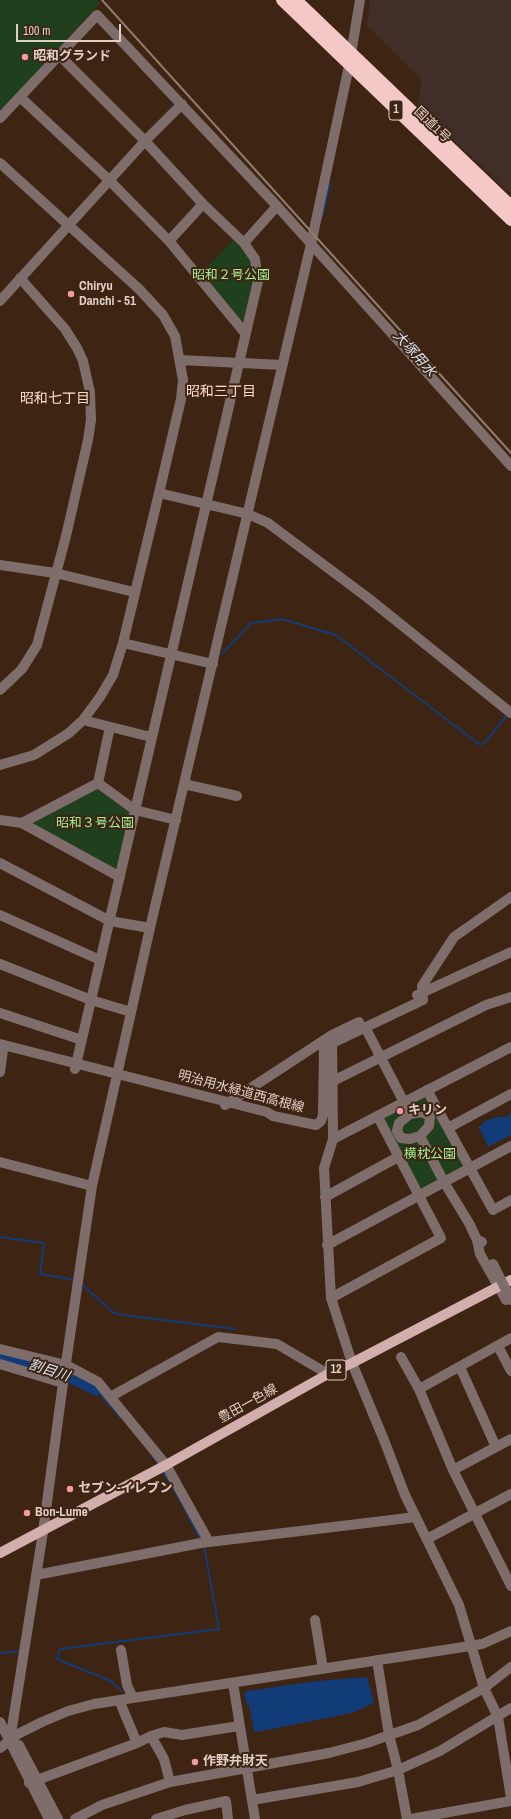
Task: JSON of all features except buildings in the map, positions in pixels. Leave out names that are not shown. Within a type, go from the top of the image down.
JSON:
[{"type":"highway","name":"国道1号","points":[[282,0],[511,220]]},
{"type":"highway","name":"国道1号","points":[[296,0],[511,206]]},
{"type":"main road","name":"豊田一色線","points":[[0,1554],[162,1467],[328,1374],[511,1280]]},
{"type":"street","points":[[10,1740],[43,1532],[63,1380],[92,1186],[150,928],[311,244],[349,66],[360,0]]},
{"type":"street","points":[[0,118],[97,15],[277,206],[511,466]]},
{"type":"street","points":[[59,55],[145,141],[203,204],[244,242],[255,259],[258,281],[170,654],[76,1066]]},
{"type":"street","points":[[20,97],[109,180],[169,241],[245,333]]},
{"type":"street","points":[[0,301],[145,141],[182,104]]},
{"type":"street","points":[[0,163],[139,289],[163,315],[175,336],[183,380],[181,399],[159,493],[123,642],[112,675],[100,697],[83,720],[59,741],[34,755],[0,765]]},
{"type":"street","points":[[169,241],[203,204]]},
{"type":"street","points":[[244,242],[277,206]]},
{"type":"street","points":[[0,690],[22,669],[37,645],[88,440],[91,420],[90,392],[83,361],[77,348],[65,329],[20,278]]},
{"type":"street","points":[[180,360],[282,365]]},
{"type":"street","points":[[159,493],[248,514],[268,523],[368,598],[511,713]]},
{"type":"street","points":[[0,565],[55,574],[134,592]]},
{"type":"street","points":[[123,642],[213,664]]},
{"type":"street","points":[[83,720],[151,737]]},
{"type":"street","points":[[98,783],[110,727]]},
{"type":"street","points":[[98,783],[135,810],[176,820]]},
{"type":"street","points":[[22,823],[98,783]]},
{"type":"street","points":[[184,784],[237,796]]},
{"type":"street","points":[[0,821],[22,823],[120,877]]},
{"type":"street","points":[[0,863],[110,921],[150,928]]},
{"type":"street","points":[[332,1039],[365,1027],[423,1000],[422,986],[454,937],[511,897]]},
{"type":"street","points":[[0,915],[100,960]]},
{"type":"street","points":[[228,1102],[332,1039],[422,993],[511,952]]},
{"type":"street","points":[[0,964],[91,1000],[131,1012]]},
{"type":"street","points":[[332,1082],[380,1056],[486,1005],[511,997]]},
{"type":"street","points":[[0,1013],[82,1040]]},
{"type":"street","points":[[365,1027],[410,1114]]},
{"type":"street","points":[[332,1039],[333,1139],[324,1168],[331,1298],[352,1363],[391,1458],[404,1495],[459,1605],[470,1646],[484,1688],[498,1717],[511,1798]]},
{"type":"street","name":"明治用水緑道西高根線","points":[[1,1048],[228,1102],[267,1112],[273,1116],[316,1125],[321,1121],[323,1115],[324,1047],[332,1039]]},
{"type":"street","points":[[333,1139],[511,1047]]},
{"type":"street","points":[[0,1072],[1,1048]]},
{"type":"street","points":[[427,1090],[493,1210],[511,1200]]},
{"type":"street","points":[[448,1128],[511,1094]]},
{"type":"street","points":[[425,1112],[430,1116],[429,1126],[420,1136],[406,1139],[398,1135],[397,1131],[399,1123],[410,1114],[425,1112]]},
{"type":"street","points":[[331,1298],[441,1238],[420,1195],[398,1157],[378,1117]]},
{"type":"street","points":[[420,1136],[444,1182],[479,1241],[480,1254],[498,1288],[508,1300]]},
{"type":"street","points":[[327,1245],[511,1146]]},
{"type":"street","points":[[325,1197],[398,1157]]},
{"type":"street","points":[[0,1162],[92,1186]]},
{"type":"street","points":[[493,1264],[508,1300]]},
{"type":"street","points":[[110,1397],[218,1337],[277,1344],[328,1374]]},
{"type":"street","points":[[419,1389],[511,1338]]},
{"type":"street","points":[[498,1346],[511,1370]]},
{"type":"street","points":[[0,1349],[66,1365],[98,1382],[162,1467],[206,1543]]},
{"type":"street","points":[[401,1357],[419,1389],[453,1470],[511,1586]]},
{"type":"street","points":[[0,1364],[63,1380]]},
{"type":"street","points":[[460,1367],[496,1447]]},
{"type":"street","points":[[453,1470],[511,1439]]},
{"type":"street","points":[[427,1539],[510,1497]]},
{"type":"street","points":[[36,1575],[206,1543],[416,1517]]},
{"type":"street","points":[[315,1620],[323,1669]]},
{"type":"street","points":[[0,1748],[10,1740],[42,1722],[68,1711],[94,1704],[482,1644],[511,1631]]},
{"type":"street","points":[[121,1650],[127,1685],[134,1698]]},
{"type":"street","points":[[377,1660],[389,1735],[398,1770],[407,1819]]},
{"type":"street","points":[[75,1819],[102,1805],[170,1782],[329,1753],[418,1725],[484,1688],[511,1667]]},
{"type":"street","points":[[233,1683],[255,1819]]},
{"type":"street","points":[[119,1700],[137,1743]]},
{"type":"street","points":[[252,1800],[358,1782],[398,1770],[440,1751],[511,1708]]},
{"type":"street","points":[[0,1722],[34,1782],[58,1819]]},
{"type":"street","points":[[34,1782],[164,1732],[182,1735],[239,1726]]},
{"type":"street","points":[[151,1736],[164,1759],[170,1782]]},
{"type":"street","points":[[34,1782],[48,1819]]},
{"type":"street","points":[[156,1819],[183,1815],[226,1801],[228,1819]]},
{"type":"street","points":[[411,1819],[511,1801]]},
{"type":"shaded area","points":[[370,0],[511,0],[511,194],[418,107],[421,79],[367,25]]},
{"type":"green space","name":"昭和グランド","points":[[0,0],[97,0],[100,3],[65,41],[68,46],[0,113]]},
{"type":"green space","name":"昭和２号公園","points":[[235,238],[252,260],[254,279],[245,319],[239,321],[201,273]]},
{"type":"green space","name":"昭和３号公園","points":[[95,787],[131,812],[119,867],[114,869],[32,826],[33,820]]},
{"type":"green space","name":"横枕公園","points":[[424,1095],[464,1165],[462,1169],[422,1190],[419,1189],[383,1117]]},
{"type":"water","points":[[511,1112],[511,1135],[488,1147],[479,1127],[485,1121],[498,1117],[508,1117]]},
{"type":"water","points":[[367,1677],[374,1703],[352,1713],[257,1732],[254,1731],[249,1705],[247,1705],[244,1693],[247,1691],[317,1681]]},
{"type":"waterway","name":"大塚用水","points":[[322,217],[330,184]]},
{"type":"waterway","points":[[222,654],[251,623],[282,619],[336,635],[480,745],[486,741],[508,714]]},
{"type":"waterway","points":[[0,1237],[44,1243],[40,1274],[75,1280]]},
{"type":"waterway","points":[[81,1283],[112,1312],[122,1315],[235,1329]]},
{"type":"waterway","name":"割目川","points":[[0,1355],[71,1377],[96,1389]]},
{"type":"waterway","points":[[96,1389],[121,1418]]},
{"type":"waterway","points":[[153,1457],[159,1465]]},
{"type":"waterway","points":[[162,1471],[171,1484]]},
{"type":"waterway","points":[[174,1489],[201,1540]]},
{"type":"waterway","points":[[121,1690],[111,1681],[57,1659],[60,1649],[219,1629],[204,1546]]},
{"type":"waterway","points":[[0,1653],[20,1651]]},
{"type":"railway","points":[[102,0],[511,453]]},
{"type":"place","name":"昭和グランド","points":[[25,57]]},
{"type":"place","name":"Chiryu Danchi - 51","points":[[71,294]]},
{"type":"place","name":"キリン","points":[[400,1111]]},
{"type":"place","name":"セブン-イレブン","points":[[70,1489]]},
{"type":"place","name":"Bon-Lume","points":[[27,1513]]},
{"type":"place","name":"作野弁財天","points":[[195,1762]]},
{"type":"district","name":"昭和三丁目","points":[[221,392]]},
{"type":"district","name":"昭和七丁目","points":[[55,399]]}]
